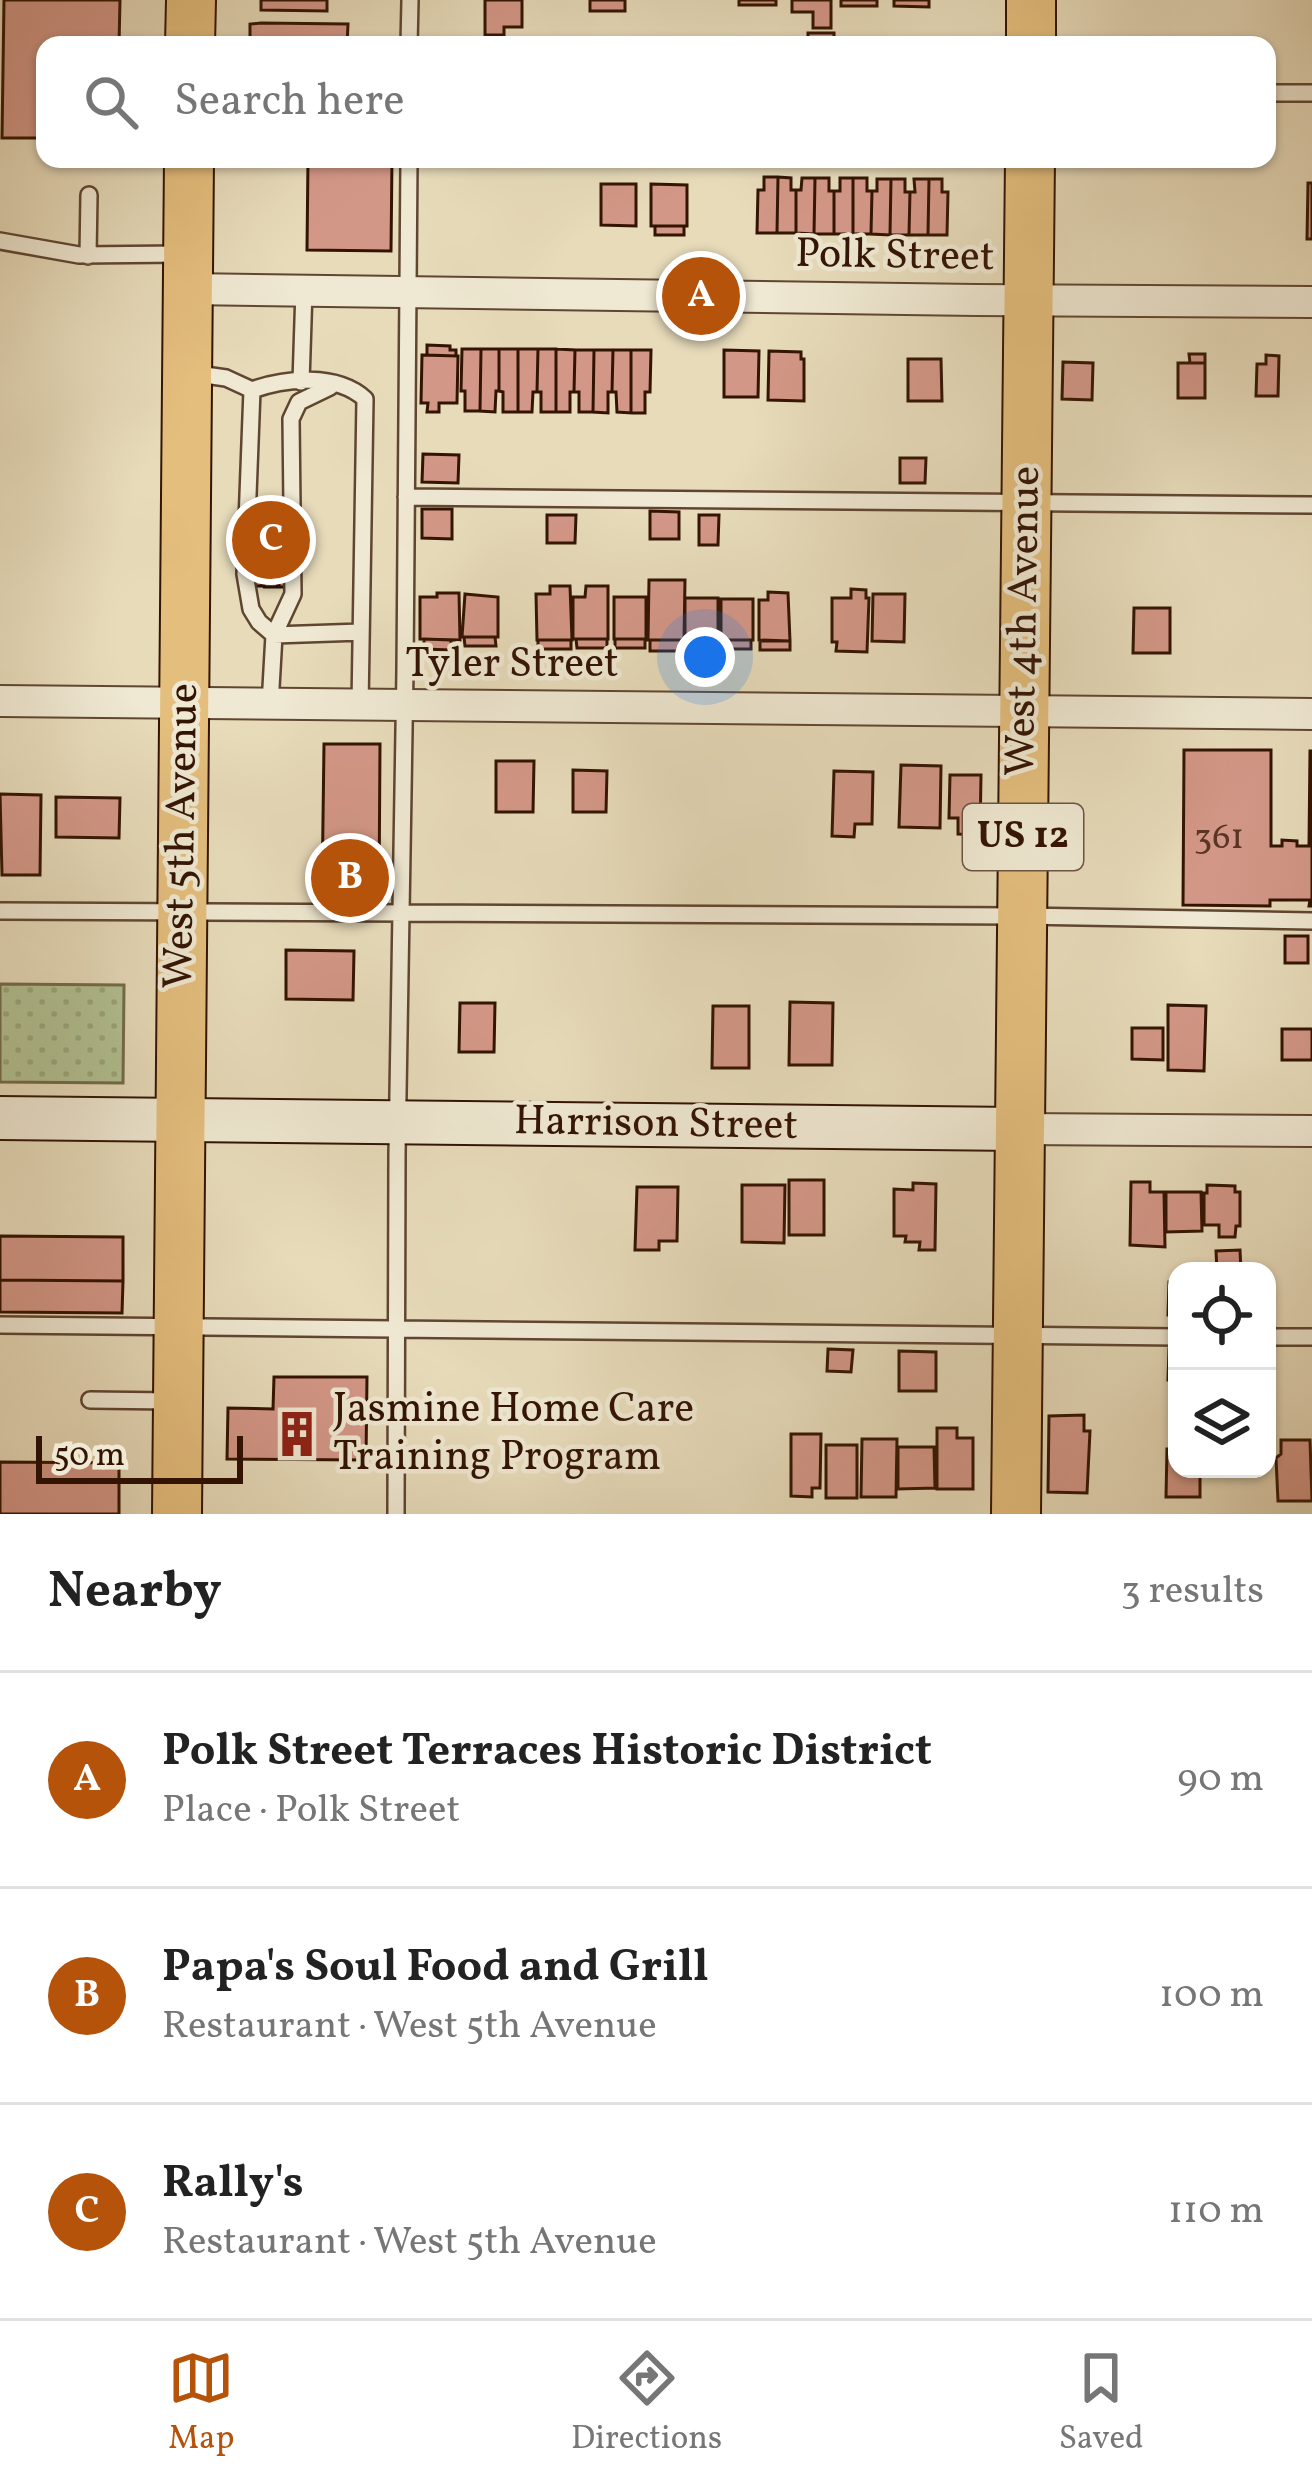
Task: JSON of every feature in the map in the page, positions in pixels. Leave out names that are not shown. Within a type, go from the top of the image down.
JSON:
[{"type":"main road","points":[[190,36],[191,0]]},
{"type":"main road","points":[[1031,0],[1031,36]]},
{"type":"main road","name":"West 5th Avenue","points":[[177,1514],[189,168]]},
{"type":"main road","name":"West 4th Avenue","points":[[1016,1514],[1030,168]]},
{"type":"street","name":"Polk Street","points":[[188,271],[267,290],[1312,302]]},
{"type":"street","name":"Tyler Street","points":[[0,701],[1312,714]]},
{"type":"street","name":"Harrison Street","points":[[0,1118],[1312,1131]]},
{"type":"lane","points":[[409,36],[410,0]]},
{"type":"lane","points":[[1276,93],[1312,93]]},
{"type":"lane","points":[[397,1514],[409,168]]},
{"type":"lane","points":[[88,256],[89,195]]},
{"type":"lane","name":"Polk Street","points":[[0,241],[188,271]]},
{"type":"lane","points":[[302,382],[304,290]]},
{"type":"lane","points":[[188,373],[226,378],[252,390],[278,381],[338,384],[352,387],[365,399],[360,706]]},
{"type":"lane","points":[[270,705],[274,635],[293,594],[291,419],[299,402],[338,384]]},
{"type":"lane","points":[[252,390],[245,574],[251,609],[274,635],[361,632]]},
{"type":"lane","points":[[406,497],[1312,506]]},
{"type":"lane","points":[[0,911],[1312,920]]},
{"type":"lane","points":[[0,1325],[1168,1336]]},
{"type":"lane","points":[[1276,1337],[1312,1337]]},
{"type":"lane","points":[[90,1400],[178,1401]]},
{"type":"green space","points":[[0,984],[124,985],[123,1083],[0,1082]]},
{"type":"building","points":[[4,0],[120,0],[119,36],[36,36],[36,138],[2,138]]},
{"type":"building","points":[[261,0],[327,0],[327,11],[261,10]]},
{"type":"building","points":[[485,0],[522,0],[522,27],[504,27],[504,35],[485,35]]},
{"type":"building","points":[[590,0],[625,0],[625,11],[590,11]]},
{"type":"building","points":[[739,0],[776,0],[776,5],[739,5]]},
{"type":"building","points":[[792,0],[831,0],[831,28],[813,28],[813,12],[792,12]]},
{"type":"building","points":[[841,0],[877,0],[877,6],[841,6]]},
{"type":"building","points":[[894,0],[929,0],[929,7],[894,6]]},
{"type":"building","points":[[250,24],[348,24],[347,36],[250,36]]},
{"type":"building","points":[[308,168],[392,168],[391,251],[307,250]]},
{"type":"building","points":[[764,177],[778,177],[777,233],[757,233],[758,190],[764,190]]},
{"type":"building","points":[[778,177],[791,178],[791,190],[796,190],[796,233],[777,233]]},
{"type":"building","points":[[802,178],[815,178],[814,234],[796,233],[796,190],[801,190]]},
{"type":"building","points":[[815,178],[829,178],[829,191],[834,191],[834,234],[814,234]]},
{"type":"building","points":[[840,178],[853,178],[853,234],[834,234],[834,191],[840,191]]},
{"type":"building","points":[[853,178],[867,178],[867,191],[872,191],[871,234],[853,234]]},
{"type":"building","points":[[877,179],[891,179],[890,235],[871,234],[872,191],[877,191]]},
{"type":"building","points":[[891,179],[905,179],[905,192],[910,192],[909,235],[890,235]]},
{"type":"building","points":[[914,179],[929,179],[928,235],[909,235]]},
{"type":"building","points":[[929,179],[942,179],[942,192],[948,192],[947,235],[928,235]]},
{"type":"building","points":[[1308,183],[1312,183],[1312,239],[1307,239]]},
{"type":"building","points":[[601,184],[636,184],[636,226],[601,225]]},
{"type":"building","points":[[651,184],[687,185],[687,226],[651,226]]},
{"type":"building","points":[[655,226],[684,226],[684,235],[655,235]]},
{"type":"building","points":[[427,345],[450,346],[456,356],[427,355]]},
{"type":"building","points":[[462,349],[481,349],[480,411],[465,411]]},
{"type":"building","points":[[481,349],[499,349],[495,412],[480,411]]},
{"type":"building","points":[[499,349],[518,349],[518,412],[503,412]]},
{"type":"building","points":[[518,349],[538,349],[532,412],[518,412]]},
{"type":"building","points":[[538,349],[556,349],[556,412],[541,412]]},
{"type":"building","points":[[556,349],[575,350],[570,412],[556,412]]},
{"type":"building","points":[[575,350],[594,350],[593,412],[579,412],[579,392],[574,392]]},
{"type":"building","points":[[594,350],[613,350],[608,413],[593,412]]},
{"type":"building","points":[[613,350],[631,350],[631,413],[617,412],[616,392],[612,392]]},
{"type":"building","points":[[631,350],[651,350],[645,413],[631,413]]},
{"type":"building","points":[[724,350],[759,351],[758,397],[724,397]]},
{"type":"building","points":[[769,351],[801,352],[804,401],[768,400]]},
{"type":"building","points":[[1189,354],[1205,354],[1205,363],[1190,363]]},
{"type":"building","points":[[422,355],[458,356],[457,403],[439,403],[439,412],[427,412],[428,403],[421,403]]},
{"type":"building","points":[[1266,355],[1279,356],[1278,396],[1256,396],[1257,364],[1266,364]]},
{"type":"building","points":[[908,359],[941,359],[942,401],[908,401]]},
{"type":"building","points":[[1063,362],[1093,363],[1092,400],[1062,399]]},
{"type":"building","points":[[1178,363],[1205,363],[1205,398],[1178,398]]},
{"type":"building","points":[[423,454],[459,455],[458,483],[422,482]]},
{"type":"building","points":[[900,458],[926,458],[925,483],[900,483]]},
{"type":"building","points":[[422,509],[452,509],[452,539],[422,538]]},
{"type":"building","points":[[650,511],[679,512],[679,539],[650,539]]},
{"type":"building","points":[[547,515],[576,515],[575,543],[547,543]]},
{"type":"building","points":[[699,515],[719,515],[718,545],[699,545]]},
{"type":"building","points":[[262,518],[280,518],[277,587],[262,585]]},
{"type":"building","points":[[253,562],[262,562],[264,586],[253,586]]},
{"type":"building","points":[[280,562],[289,562],[289,587],[277,587]]},
{"type":"building","points":[[649,580],[685,580],[684,640],[648,640]]},
{"type":"building","points":[[550,586],[570,586],[572,640],[537,640],[536,594],[550,594]]},
{"type":"building","points":[[586,586],[608,586],[608,639],[573,639],[573,597],[585,597]]},
{"type":"building","points":[[851,589],[866,590],[869,598],[867,652],[836,651],[837,642],[832,642],[832,598],[851,598]]},
{"type":"building","points":[[768,592],[788,593],[790,641],[759,640],[759,600],[768,600]]},
{"type":"building","points":[[437,593],[459,593],[460,640],[420,639],[420,597],[437,597]]},
{"type":"building","points":[[465,594],[498,597],[498,637],[462,637]]},
{"type":"building","points":[[873,594],[905,594],[904,642],[872,641]]},
{"type":"building","points":[[614,597],[646,597],[646,639],[614,639]]},
{"type":"building","points":[[685,598],[718,598],[718,640],[685,640]]},
{"type":"building","points":[[721,599],[753,599],[753,640],[721,640]]},
{"type":"building","points":[[1134,608],[1170,608],[1170,653],[1133,653]]},
{"type":"building","points":[[464,637],[495,637],[496,646],[465,646]]},
{"type":"building","points":[[424,639],[451,640],[451,650],[424,649]]},
{"type":"building","points":[[576,639],[607,639],[607,648],[577,648]]},
{"type":"building","points":[[615,639],[645,639],[645,648],[615,648]]},
{"type":"building","points":[[538,640],[571,640],[571,649],[538,649]]},
{"type":"building","points":[[650,640],[684,640],[684,651],[650,651]]},
{"type":"building","points":[[687,640],[717,640],[716,649],[688,649]]},
{"type":"building","points":[[723,640],[751,640],[751,649],[722,649]]},
{"type":"building","points":[[760,641],[790,641],[790,650],[760,650]]},
{"type":"building","points":[[324,744],[380,744],[379,895],[322,895]]},
{"type":"building","points":[[1184,750],[1271,750],[1271,846],[1282,846],[1282,840],[1309,846],[1312,751],[1312,906],[1310,900],[1270,900],[1270,906],[1183,905]]},
{"type":"building","points":[[496,761],[534,761],[533,812],[496,812]]},
{"type":"building","points":[[901,765],[941,766],[940,828],[899,827]]},
{"type":"building","points":[[573,770],[607,771],[606,812],[573,812]]},
{"type":"building","points":[[834,771],[873,772],[872,824],[855,824],[854,837],[832,836]]},
{"type":"building","points":[[950,775],[981,775],[980,835],[958,834],[958,818],[949,818]]},
{"type":"building","points":[[0,794],[41,795],[40,875],[2,875]]},
{"type":"building","points":[[56,797],[120,798],[119,838],[56,837]]},
{"type":"building","points":[[1285,936],[1308,936],[1308,963],[1285,963]]},
{"type":"building","points":[[286,950],[354,951],[353,1000],[286,999]]},
{"type":"building","points":[[790,1002],[833,1003],[832,1065],[789,1065]]},
{"type":"building","points":[[460,1003],[495,1003],[494,1052],[459,1052]]},
{"type":"building","points":[[1168,1005],[1206,1006],[1204,1071],[1168,1070]]},
{"type":"building","points":[[713,1006],[749,1006],[749,1068],[712,1068]]},
{"type":"building","points":[[1132,1028],[1163,1028],[1163,1060],[1132,1059]]},
{"type":"building","points":[[1282,1029],[1312,1029],[1312,1060],[1282,1060]]},
{"type":"building","points":[[789,1180],[824,1180],[824,1235],[789,1235]]},
{"type":"building","points":[[1131,1182],[1150,1182],[1150,1192],[1164,1192],[1165,1247],[1130,1245]]},
{"type":"building","points":[[913,1183],[936,1184],[935,1250],[919,1250],[920,1242],[894,1236],[894,1189],[913,1190]]},
{"type":"building","points":[[742,1185],[785,1185],[784,1243],[742,1242]]},
{"type":"building","points":[[1207,1185],[1235,1186],[1235,1192],[1240,1192],[1240,1226],[1236,1226],[1235,1237],[1219,1237],[1219,1225],[1204,1225]]},
{"type":"building","points":[[637,1187],[678,1187],[677,1241],[659,1241],[659,1250],[635,1250]]},
{"type":"building","points":[[1166,1192],[1201,1192],[1202,1231],[1166,1232]]},
{"type":"building","points":[[0,1236],[123,1237],[123,1281],[0,1280]]},
{"type":"building","points":[[1240,1250],[1241,1262],[1217,1262],[1216,1251]]},
{"type":"building","points":[[0,1280],[123,1281],[122,1313],[0,1312]]},
{"type":"building","points":[[828,1349],[853,1350],[851,1372],[827,1371]]},
{"type":"building","points":[[899,1351],[936,1352],[936,1391],[899,1391]]},
{"type":"building","name":"Jasmine Home Care Training Program","points":[[274,1377],[367,1377],[366,1460],[227,1459],[228,1408],[273,1409]]},
{"type":"building","points":[[1084,1415],[1084,1431],[1090,1431],[1087,1493],[1048,1492],[1049,1416]]},
{"type":"building","points":[[937,1428],[957,1428],[957,1438],[973,1438],[973,1489],[937,1489]]},
{"type":"building","points":[[791,1434],[821,1434],[820,1488],[812,1488],[812,1497],[791,1496]]},
{"type":"building","points":[[862,1439],[897,1439],[896,1497],[861,1497]]},
{"type":"building","points":[[1281,1440],[1310,1440],[1312,1501],[1278,1501],[1276,1458],[1281,1454]]},
{"type":"building","points":[[826,1445],[857,1445],[857,1498],[826,1498]]},
{"type":"building","points":[[898,1447],[934,1447],[935,1488],[898,1489]]},
{"type":"building","points":[[1168,1449],[1168,1478],[1200,1478],[1200,1497],[1166,1497]]},
{"type":"building","points":[[0,1462],[119,1463],[119,1514],[0,1514]]},
{"type":"place","name":"Polk Street Terraces Historic District","points":[[701,296]]},
{"type":"place","name":"Rally's","points":[[271,540]]},
{"type":"place","name":"Papa's Soul Food and Grill","points":[[350,878]]},
{"type":"place","name":"Jasmine Home Care Training Program","points":[[297,1434]]}]
